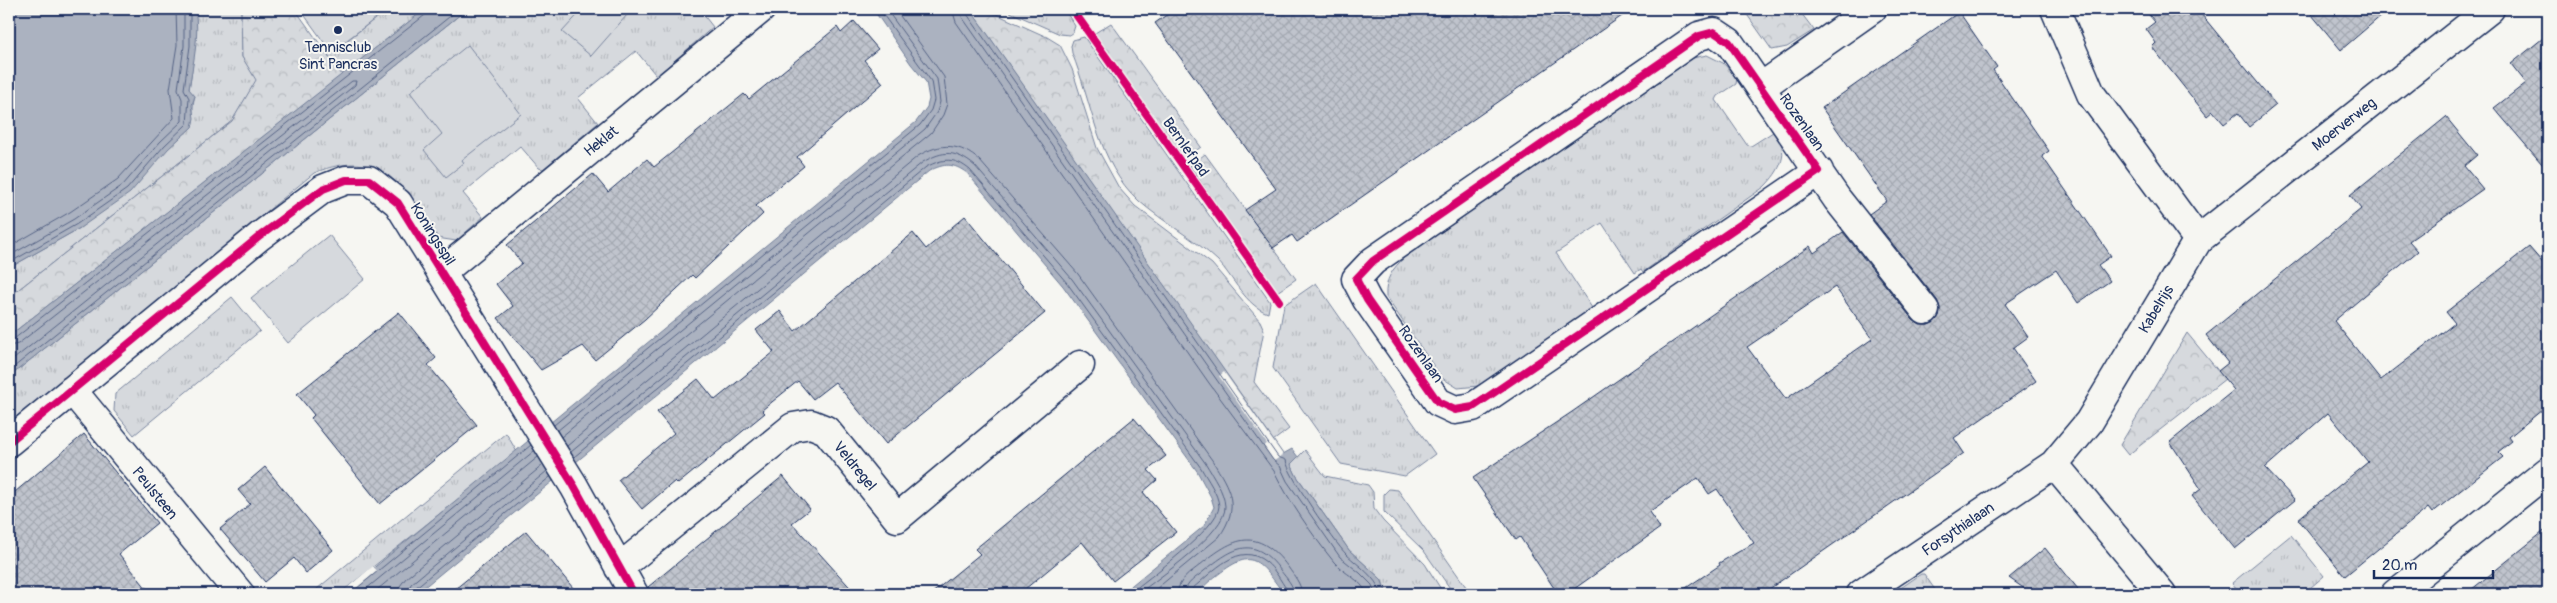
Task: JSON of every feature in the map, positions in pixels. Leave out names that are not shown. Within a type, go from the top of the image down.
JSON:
[{"type":"street","name":"Heklat","points":[[441,272],[761,9]]},
{"type":"street","name":"Rozenlaan","points":[[1761,86],[1872,9]]},
{"type":"street","points":[[2055,9],[2091,94],[2198,240]]},
{"type":"street","name":"Moerverweg","points":[[2198,240],[2490,9]]},
{"type":"street","name":"Rozenlaan","points":[[1714,32],[1729,42],[1819,171],[1473,407],[1455,410],[1438,402],[1367,300],[1356,279],[1373,261],[1699,36],[1714,32]]},
{"type":"street","points":[[1819,171],[1838,199],[1925,310]]},
{"type":"street","name":"Koningsspil","points":[[9,442],[260,236],[323,188],[346,180],[370,180],[398,203],[530,419],[574,486],[634,594]]},
{"type":"street","name":"Kabelrijs","points":[[2054,464],[2089,422],[2198,240]]},
{"type":"street","name":"Veldregel","points":[[619,568],[793,427],[812,424],[826,430],[898,518],[1080,365]]},
{"type":"street","name":"Peulsteen","points":[[72,390],[240,594]]},
{"type":"street","points":[[2054,464],[2162,594]]},
{"type":"street","name":"Forsythialaan","points":[[1861,594],[2054,464]]},
{"type":"street","points":[[2395,594],[2548,471]]},
{"type":"green space","points":[[195,9],[241,9],[242,57],[257,80],[232,121],[9,297],[9,268],[80,228],[192,127],[195,96],[189,90],[195,47]]},
{"type":"green space","points":[[241,9],[295,9],[342,75],[9,336],[9,297],[232,121],[256,80],[242,57]]},
{"type":"green space","name":"Tennisclub Sint Pancras","points":[[300,9],[388,9],[331,52]]},
{"type":"green space","points":[[388,9],[425,9],[342,75],[328,55]]},
{"type":"green space","points":[[467,9],[699,9],[713,27],[659,74],[655,74],[636,51],[578,98],[598,123],[543,169],[539,168],[520,146],[463,193],[483,217],[456,241],[437,238],[414,202],[402,188],[389,176],[375,168],[358,164],[338,166],[314,173],[9,423],[9,377]]},
{"type":"green space","points":[[583,9],[621,9],[627,15],[591,56],[562,32]]},
{"type":"green space","points":[[974,9],[985,9],[1047,37],[1060,45],[1072,69],[1097,148],[1119,188],[1135,206],[1212,264],[1260,321],[1264,330],[1254,382],[1289,429],[1273,441],[971,11]]},
{"type":"green space","points":[[1003,9],[1064,9],[1075,26],[1073,32],[1069,35],[1060,34]]},
{"type":"green space","points":[[1743,9],[1798,9],[1814,30],[1787,47],[1772,50]]},
{"type":"green space","points":[[1111,23],[1201,147],[1184,159],[1095,33]]},
{"type":"green space","points":[[1084,37],[1270,302],[1268,313],[1246,298],[1224,268],[1209,253],[1149,209],[1125,186],[1114,169],[1097,131],[1072,53],[1071,46],[1073,40]]},
{"type":"green space","points":[[468,45],[521,114],[462,160],[464,163],[446,177],[424,150],[442,134],[410,92]]},
{"type":"green space","points":[[1707,55],[1723,63],[1737,78],[1736,84],[1718,96],[1716,100],[1747,145],[1751,146],[1773,132],[1779,139],[1782,146],[1782,161],[1770,181],[1643,272],[1641,269],[1635,273],[1602,223],[1556,253],[1592,308],[1478,386],[1458,388],[1442,378],[1386,297],[1388,280],[1396,266],[1405,257],[1693,58]]},
{"type":"green space","points":[[1205,154],[1296,279],[1277,292],[1190,166]]},
{"type":"green space","points":[[329,235],[365,279],[288,343],[251,298]]},
{"type":"green space","points":[[1316,283],[1435,454],[1405,476],[1341,464],[1273,368],[1284,305]]},
{"type":"green space","points":[[232,297],[260,331],[134,435],[114,411],[115,394]]},
{"type":"green space","points":[[2187,333],[2225,379],[2128,455],[2120,445]]},
{"type":"green space","points":[[506,433],[517,452],[339,594],[311,594]]},
{"type":"green space","points":[[1305,450],[1325,476],[1368,485],[1373,492],[1374,509],[1383,521],[1425,564],[1444,594],[1387,594],[1381,579],[1349,550],[1296,475],[1291,464]]},
{"type":"green space","points":[[1389,489],[1398,490],[1471,594],[1454,594],[1424,551],[1384,512],[1384,494]]},
{"type":"green space","points":[[2291,535],[2324,576],[2303,594],[2241,594],[2232,583]]},
{"type":"green space","points":[[1921,574],[1924,574],[1938,594],[1892,594]]},
{"type":"water","points":[[9,9],[195,9],[197,29],[189,89],[195,96],[192,105],[194,118],[192,127],[168,149],[130,193],[80,228],[9,268]]},
{"type":"water","points":[[425,9],[467,9],[9,377],[9,336]]},
{"type":"water","points":[[873,9],[970,9],[1283,454],[1292,449],[1298,457],[1291,464],[1296,475],[1349,550],[1381,579],[1387,594],[1284,594],[1267,571],[1259,564],[1252,560],[1245,560],[1225,570],[1194,594],[1170,596],[1121,594],[1204,526],[1214,507],[1211,497],[1197,471],[1063,286],[967,173],[957,167],[944,165],[929,171],[416,594],[342,594],[916,122],[927,107],[929,99],[926,82],[911,64]]},
{"type":"pier","points":[[1224,372],[1283,455],[1274,461],[1264,446],[1267,444],[1219,376]]},
{"type":"pier","points":[[373,566],[377,571],[349,594],[340,594]]},
{"type":"building","points":[[1175,9],[1632,9],[1297,242],[1292,235],[1273,248],[1245,210],[1276,189],[1155,23]]},
{"type":"building","points":[[2144,9],[2197,9],[2276,105],[2249,127],[2238,113],[2224,124],[2213,111],[2207,116],[2152,47],[2156,43],[2146,29],[2155,22]]},
{"type":"building","points":[[2307,9],[2389,9],[2341,50]]},
{"type":"building","points":[[1959,12],[1997,67],[1993,70],[2049,151],[2042,156],[2111,256],[2098,265],[2110,281],[2078,303],[2056,270],[2005,304],[2028,337],[2013,348],[2036,381],[1954,438],[1964,453],[1762,594],[1677,594],[1720,565],[1719,563],[1754,543],[1717,489],[1709,494],[1698,478],[1649,512],[1660,528],[1567,594],[1558,594],[1520,537],[1516,540],[1473,478],[1572,412],[1810,246],[1814,253],[1843,232],[1913,320],[1920,325],[1928,325],[1939,316],[1940,308],[1937,300],[1869,214],[1887,201],[1822,108]],"holes":[[[1835,287],[1872,339],[1786,399],[1747,347]]]},
{"type":"building","points":[[854,21],[878,49],[864,60],[883,83],[797,157],[804,166],[756,206],[763,214],[695,278],[692,275],[645,319],[595,360],[583,346],[541,370],[498,318],[513,306],[496,284],[522,263],[507,245],[593,174],[608,192],[647,159],[654,167],[744,94],[749,99],[837,27],[841,33]]},
{"type":"building","points":[[2548,34],[2548,171],[2494,108],[2526,83],[2511,64]]},
{"type":"building","points":[[2446,117],[2477,155],[2464,166],[2483,189],[2409,241],[2418,251],[2334,321],[2381,380],[2455,323],[2446,312],[2529,247],[2548,269],[2548,405],[2509,437],[2512,441],[2498,452],[2503,457],[2432,513],[2428,508],[2345,576],[2298,519],[2368,462],[2328,413],[2265,468],[2295,500],[2235,549],[2192,496],[2201,489],[2170,442],[2234,390],[2218,371],[2228,363],[2206,335],[2361,209],[2350,195]]},
{"type":"building","points":[[965,216],[1045,313],[886,444],[835,382],[813,399],[798,381],[762,410],[765,413],[678,484],[675,481],[642,509],[618,480],[674,433],[657,412],[698,379],[715,400],[774,352],[756,330],[780,311],[795,331],[913,233],[926,249]]},
{"type":"building","points":[[399,312],[436,358],[428,365],[477,425],[380,504],[311,418],[314,415],[297,394]]},
{"type":"building","points":[[1134,418],[1166,456],[1148,470],[1157,480],[1143,492],[1176,532],[1113,581],[1082,542],[1019,594],[931,594],[980,554],[975,549]]},
{"type":"building","points":[[84,434],[157,523],[119,554],[151,594],[9,594],[9,497]]},
{"type":"building","points":[[265,467],[333,550],[306,573],[294,558],[265,582],[220,529],[250,504],[238,490]]},
{"type":"building","points":[[783,476],[810,509],[792,523],[856,594],[650,594],[648,587]]},
{"type":"building","points":[[2548,528],[2548,594],[2466,594]]},
{"type":"building","points":[[526,531],[578,594],[449,594]]},
{"type":"building","points":[[2045,548],[2082,594],[2032,594],[2009,578]]},
{"type":"cycle path","name":"Bernlefpad","points":[[1072,9],[1279,301]]},
{"type":"cycle path","points":[[1714,32],[1729,42],[1819,171],[1473,407],[1455,410],[1438,402],[1367,300],[1356,279],[1373,261],[1699,36],[1714,32]]},
{"type":"cycle path","points":[[9,442],[260,236],[323,189],[346,180],[369,180],[398,203],[574,486],[634,594]]},
{"type":"place","name":"Tennisclub Sint Pancras","points":[[338,30]]}]
